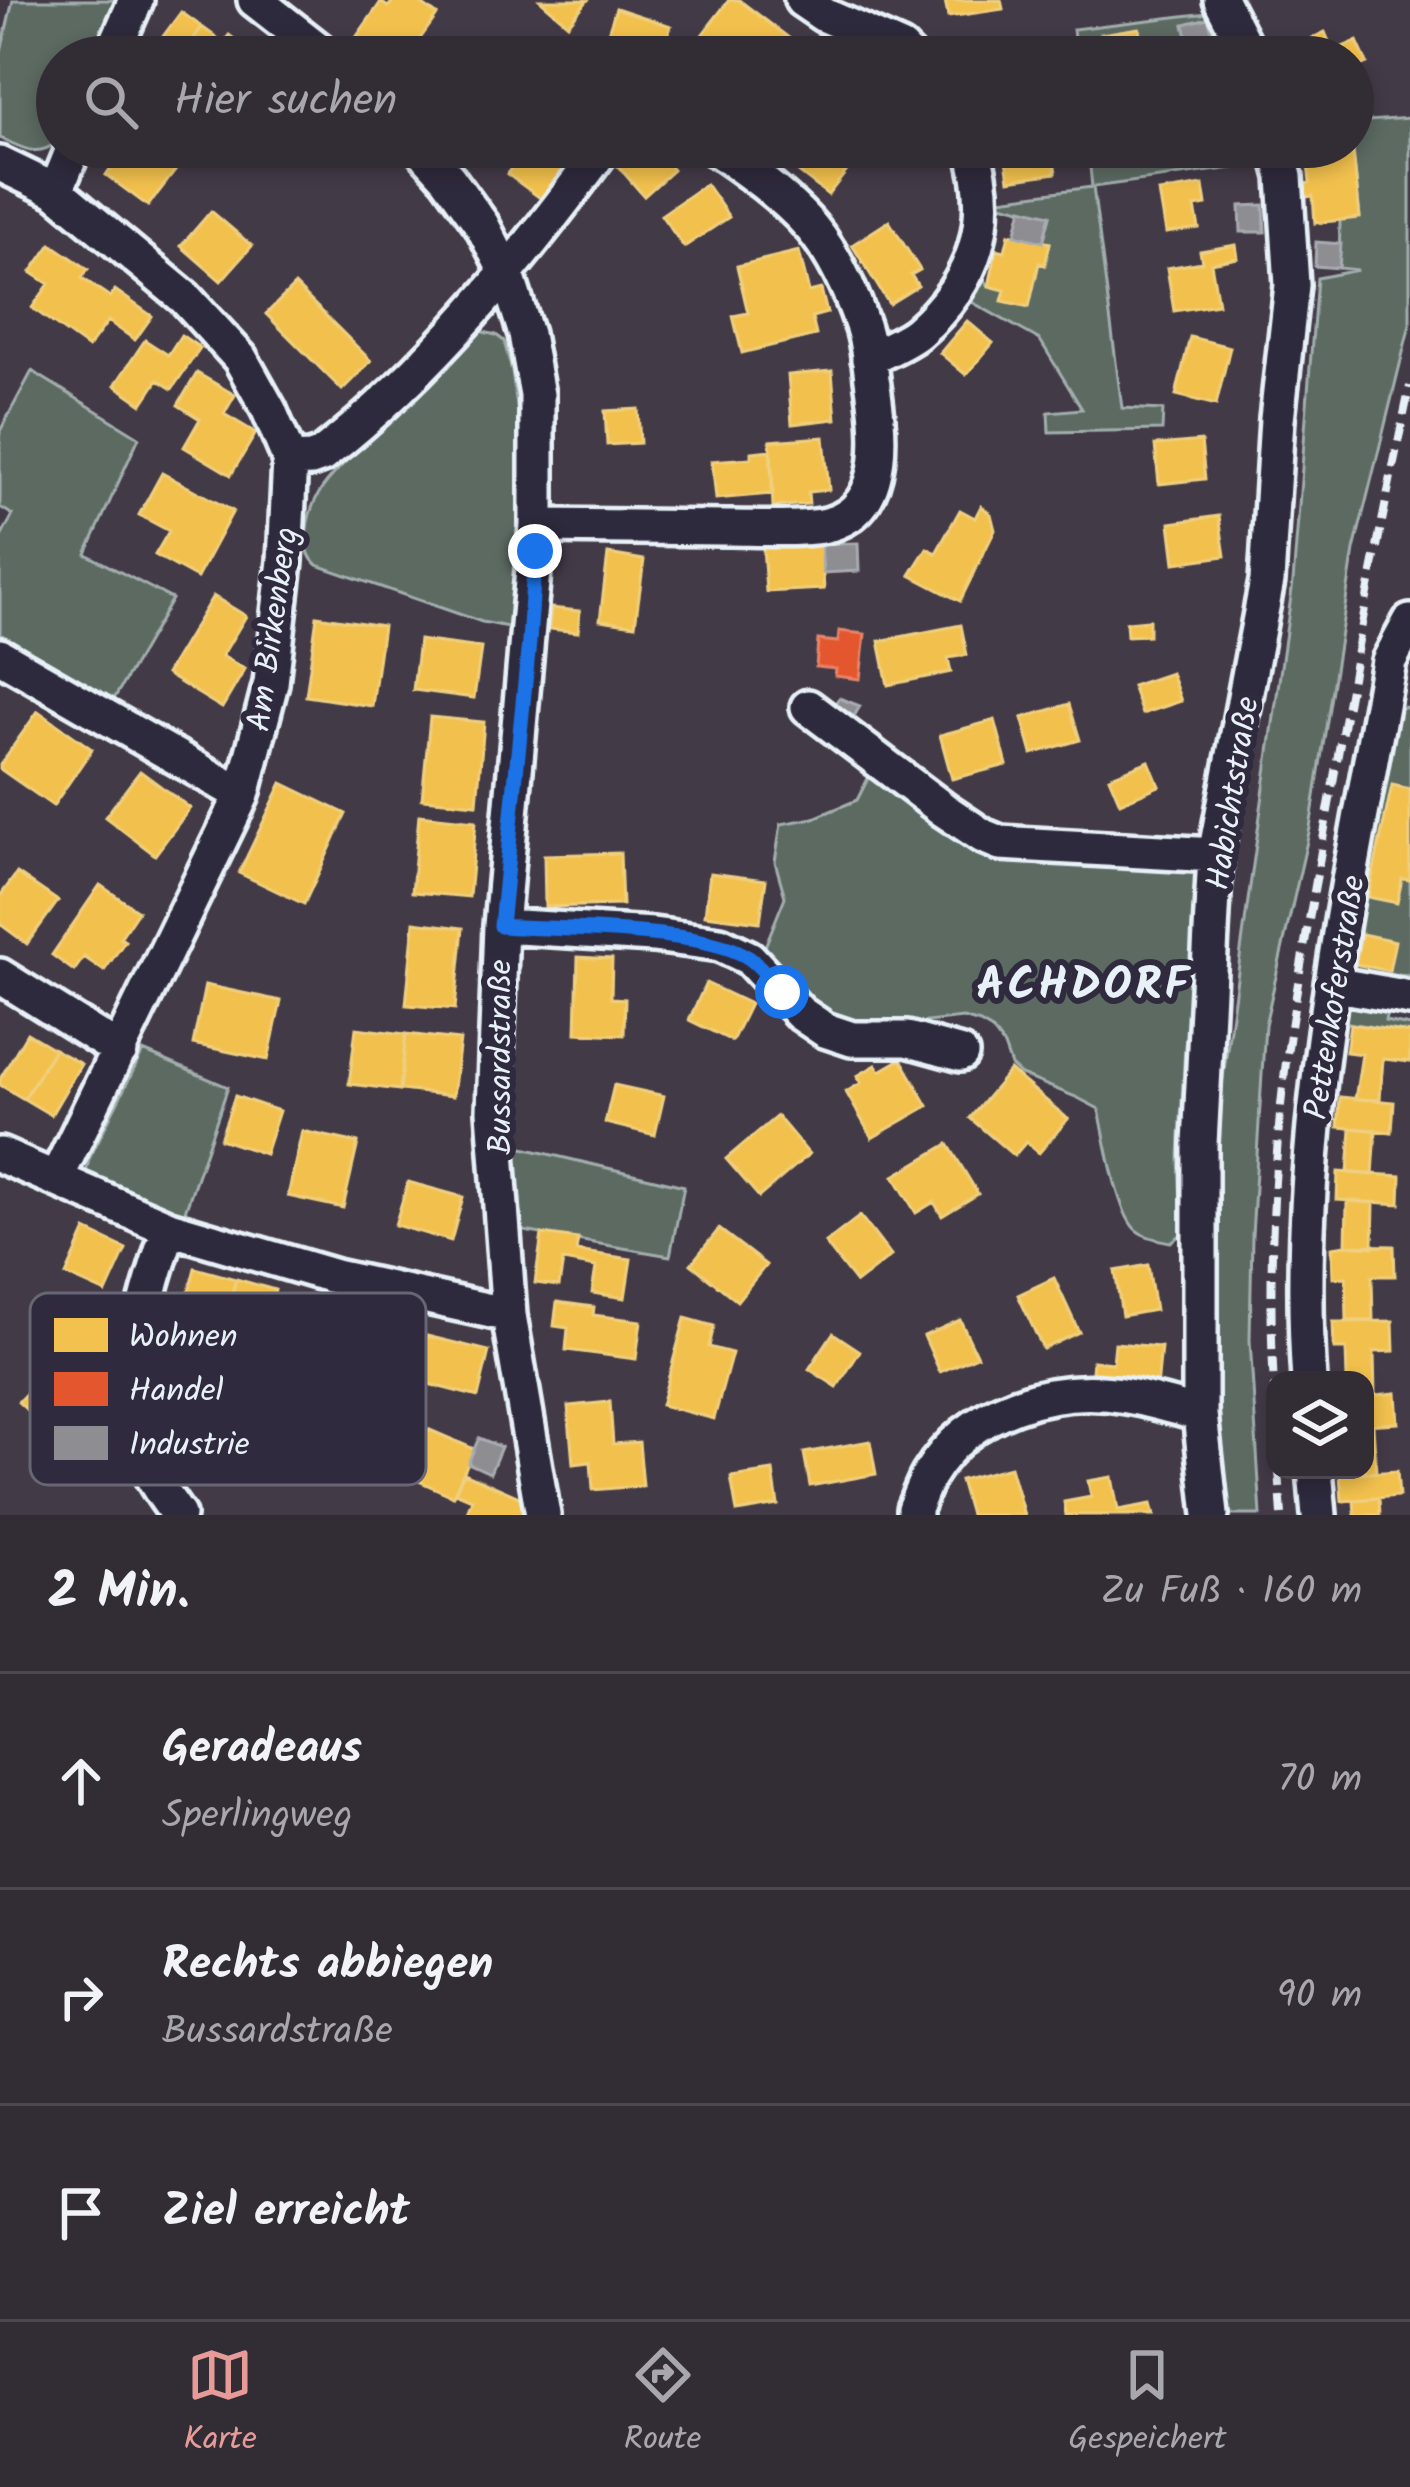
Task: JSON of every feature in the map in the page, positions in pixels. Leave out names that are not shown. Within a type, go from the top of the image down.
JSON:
[{"type":"street","points":[[120,36],[136,0]]},
{"type":"street","points":[[255,0],[301,36]]},
{"type":"street","points":[[802,0],[872,36]]},
{"type":"street","points":[[1221,0],[1239,36]]},
{"type":"street","name":"Am Birkenberg","points":[[0,164],[56,191],[185,298],[240,358],[290,460],[271,683],[242,795],[56,1179]]},
{"type":"street","points":[[56,191],[65,168]]},
{"type":"street","name":"Bussardstraße","points":[[439,168],[482,226],[506,272],[526,334],[537,395],[538,526],[501,926],[494,1111],[509,1315],[543,1515]]},
{"type":"street","points":[[290,460],[311,460],[332,447],[408,380],[506,272],[588,168]]},
{"type":"street","points":[[538,526],[830,525],[862,501],[872,482],[880,434],[864,330],[842,274],[812,228],[741,168]]},
{"type":"street","points":[[869,359],[916,333],[965,275],[977,251],[983,208],[979,168]]},
{"type":"street","name":"Habichtstraße","points":[[1211,1515],[1200,1414],[1200,1144],[1215,855],[1267,581],[1276,419],[1292,285],[1283,168]]},
{"type":"street","name":"Pettenkoferstraße","points":[[1309,1371],[1307,1253],[1313,1112],[1390,662],[1410,622]]},
{"type":"street","points":[[0,656],[242,795]]},
{"type":"street","points":[[808,707],[983,836],[1000,842],[1215,855]]},
{"type":"street","points":[[501,926],[720,944],[749,958],[800,1013],[825,1030],[851,1039],[907,1039],[961,1054]]},
{"type":"street","points":[[0,976],[120,1051]]},
{"type":"street","points":[[1332,984],[1410,998]]},
{"type":"street","points":[[0,1155],[169,1228],[336,1277],[409,1293]]},
{"type":"street","points":[[149,1293],[169,1228]]},
{"type":"street","points":[[426,1297],[509,1315]]},
{"type":"street","points":[[914,1515],[929,1475],[958,1441],[993,1415],[1020,1404],[1057,1393],[1123,1395],[1200,1414]]},
{"type":"street","points":[[1316,1479],[1319,1515]]},
{"type":"street","points":[[160,1485],[178,1515]]},
{"type":"green space","points":[[13,0],[121,0],[105,36],[36,36],[36,150],[0,138],[0,56]]},
{"type":"green space","points":[[1208,13],[1208,18],[1184,25],[1187,36],[1074,36],[1073,29]]},
{"type":"green space","points":[[1410,118],[1410,324],[1354,550],[1310,828],[1265,1025],[1250,1340],[1261,1515],[1228,1515],[1215,1307],[1219,1106],[1293,582],[1317,278],[1358,270],[1339,268],[1340,220],[1360,217],[1355,168],[1374,168],[1374,121]]},
{"type":"green space","points":[[1090,168],[1233,168],[1093,187],[1122,408],[1163,410],[1162,430],[1049,432],[1048,412],[1082,409],[1040,340],[961,296],[978,270],[989,286],[1005,290],[1039,263],[1045,264],[1050,243],[1043,242],[1050,216],[1001,204],[1000,199],[1092,187]]},
{"type":"green space","points":[[475,330],[504,341],[523,450],[513,628],[482,622],[317,565],[308,551],[311,512],[324,485]]},
{"type":"green space","points":[[32,371],[139,437],[86,554],[172,599],[114,699],[0,634],[0,539],[13,515],[0,507],[0,431]]},
{"type":"green space","points":[[1396,706],[1410,708],[1410,976],[1399,975],[1396,985],[1351,972],[1348,966]]},
{"type":"green space","points":[[877,761],[983,836],[1198,867],[1206,881],[1185,1046],[1179,1156],[1182,1234],[1171,1242],[1142,1234],[1128,1219],[1099,1109],[1021,1075],[992,1030],[963,1018],[863,1029],[814,1010],[762,954],[785,897],[775,862],[781,824],[814,818],[857,800]]},
{"type":"green space","points":[[1347,1003],[1388,1006],[1385,1021],[1410,1026],[1410,1033],[1342,1022]]},
{"type":"green space","points":[[143,1051],[228,1087],[183,1217],[90,1181],[86,1173]]},
{"type":"green space","points":[[514,1146],[684,1186],[670,1256],[518,1230]]},
{"type":"building: Wohnen","points":[[394,0],[416,0],[437,15],[422,36],[357,36],[381,2],[388,7]]},
{"type":"building: Wohnen","points":[[540,0],[588,0],[568,24]]},
{"type":"building: Wohnen","points":[[729,0],[739,0],[786,36],[701,36]]},
{"type":"building: Wohnen","points":[[945,0],[1001,0],[1003,9],[948,17]]},
{"type":"building: Wohnen","points":[[616,8],[671,26],[668,36],[607,36]]},
{"type":"building: Wohnen","points":[[181,12],[202,27],[195,36],[163,36]]},
{"type":"building: Wohnen","points":[[1139,28],[1140,36],[1101,36]]},
{"type":"building: Wohnen","points":[[111,168],[177,168],[148,206],[106,175]]},
{"type":"building: Wohnen","points":[[511,168],[573,168],[547,203],[507,174]]},
{"type":"building: Wohnen","points":[[620,168],[671,168],[673,170],[644,196]]},
{"type":"building: Wohnen","points":[[799,168],[849,168],[828,195],[797,171]]},
{"type":"building: Wohnen","points":[[1007,168],[1055,168],[1056,173],[1009,180]]},
{"type":"building: Wohnen","points":[[1308,168],[1355,168],[1360,218],[1315,223],[1313,196],[1306,197],[1305,184],[1310,183]]},
{"type":"building: Wohnen","points":[[706,184],[729,217],[684,247],[661,215]]},
{"type":"building: Wohnen","points":[[1203,185],[1206,205],[1195,207],[1199,228],[1166,233],[1159,192]]},
{"type":"building: Wohnen","points":[[211,211],[252,246],[221,281],[181,246]]},
{"type":"building: Wohnen","points":[[889,221],[920,270],[911,275],[918,286],[889,304],[852,245]]},
{"type":"building: Wohnen","points":[[1009,234],[1050,243],[1045,265],[1039,263],[1029,307],[1002,301],[1005,290],[989,286],[997,249],[1005,251]]},
{"type":"building: Wohnen","points":[[51,244],[88,269],[82,278],[110,297],[115,290],[152,316],[135,340],[108,321],[88,348],[32,308],[49,284],[31,272]]},
{"type":"building: Wohnen","points":[[1236,245],[1238,258],[1211,263],[1218,304],[1174,311],[1167,268],[1202,262],[1200,251]]},
{"type":"building: Wohnen","points":[[799,251],[809,292],[821,289],[827,313],[812,317],[816,335],[742,353],[733,316],[748,313],[737,266]]},
{"type":"building: Wohnen","points":[[295,285],[371,361],[342,390],[266,314]]},
{"type":"building: Wohnen","points":[[967,321],[993,343],[966,375],[940,353]]},
{"type":"building: Wohnen","points":[[181,335],[200,348],[172,389],[158,380],[142,404],[115,385],[145,340],[168,355]]},
{"type":"building: Wohnen","points":[[1190,337],[1230,347],[1216,405],[1176,395]]},
{"type":"building: Wohnen","points":[[832,371],[836,419],[792,424],[788,375]]},
{"type":"building: Wohnen","points":[[197,373],[235,395],[224,414],[256,433],[231,475],[184,447],[200,419],[178,405]]},
{"type":"building: Wohnen","points":[[638,409],[640,443],[607,445],[605,411]]},
{"type":"building: Wohnen","points":[[824,437],[829,490],[808,492],[809,504],[773,507],[770,441]]},
{"type":"building: Wohnen","points":[[1201,441],[1205,479],[1159,484],[1155,445]]},
{"type":"building: Wohnen","points":[[771,450],[773,494],[716,499],[712,461],[751,458],[751,452]]},
{"type":"building: Wohnen","points":[[162,473],[233,511],[197,578],[155,555],[169,531],[139,515]]},
{"type":"building: Wohnen","points":[[981,506],[991,514],[995,530],[960,601],[910,575],[927,548],[936,553],[960,510],[975,518]]},
{"type":"building: Wohnen","points":[[1219,516],[1225,556],[1175,563],[1170,523]]},
{"type":"building: Wohnen","points":[[821,544],[824,589],[766,592],[763,547]]},
{"type":"building: Wohnen","points":[[608,554],[644,560],[635,625],[600,620]]},
{"type":"building: Wohnen","points":[[213,596],[246,616],[222,656],[245,669],[222,708],[166,674]]},
{"type":"building: Wohnen","points":[[551,608],[580,611],[578,632],[549,629]]},
{"type":"building: Wohnen","points":[[317,616],[383,626],[372,706],[306,696]]},
{"type":"building: Wohnen","points":[[1149,620],[1149,635],[1127,636],[1126,622]]},
{"type":"building: Wohnen","points":[[961,625],[967,655],[948,658],[951,672],[888,685],[879,641]]},
{"type":"building: Wohnen","points":[[419,640],[481,648],[474,698],[413,690]]},
{"type":"building: Wohnen","points":[[1171,673],[1181,701],[1142,714],[1132,686]]},
{"type":"building: Wohnen","points":[[1069,704],[1080,740],[1032,754],[1022,718]]},
{"type":"building: Wohnen","points":[[38,711],[92,749],[53,806],[0,769]]},
{"type":"building: Wohnen","points":[[430,717],[484,722],[477,804],[422,799]]},
{"type":"building: Wohnen","points":[[995,720],[1007,765],[952,779],[940,735]]},
{"type":"building: Wohnen","points":[[1149,761],[1159,786],[1120,803],[1109,777]]},
{"type":"building: Wohnen","points":[[140,771],[190,808],[155,855],[105,817]]},
{"type":"building: Wohnen","points":[[282,783],[346,814],[304,904],[239,873]]},
{"type":"building: Wohnen","points":[[1392,785],[1410,789],[1410,880],[1402,879],[1397,903],[1368,897]]},
{"type":"building: Wohnen","points":[[419,815],[476,821],[469,897],[412,892]]},
{"type":"building: Wohnen","points":[[620,853],[622,905],[545,907],[544,855]]},
{"type":"building: Wohnen","points":[[17,873],[58,901],[27,944],[0,924],[0,896]]},
{"type":"building: Wohnen","points":[[710,873],[766,880],[760,922],[705,915]]},
{"type":"building: Wohnen","points":[[100,885],[138,911],[104,971],[84,957],[74,971],[52,955]]},
{"type":"building: Wohnen","points":[[414,922],[463,928],[455,1009],[406,1005]]},
{"type":"building: Wohnen","points":[[1362,934],[1395,941],[1389,971],[1355,964]]},
{"type":"building: Wohnen","points":[[578,957],[612,959],[611,998],[625,999],[624,1035],[576,1033]]},
{"type":"building: Wohnen","points":[[706,983],[750,1004],[732,1041],[689,1020]]},
{"type":"building: Wohnen","points":[[205,985],[281,1001],[268,1060],[193,1044]]},
{"type":"building: Wohnen","points":[[1350,1024],[1410,1033],[1410,1062],[1383,1059],[1380,1100],[1355,1099],[1362,1054],[1346,1052]]},
{"type":"building: Wohnen","points":[[356,1028],[406,1034],[400,1090],[349,1084]]},
{"type":"building: Wohnen","points":[[27,1033],[54,1049],[24,1099],[0,1085],[0,1079]]},
{"type":"building: Wohnen","points":[[406,1034],[460,1040],[453,1096],[400,1090]]},
{"type":"building: Wohnen","points":[[54,1049],[81,1064],[51,1115],[24,1099]]},
{"type":"building: Wohnen","points":[[901,1059],[928,1106],[872,1138],[846,1092],[861,1083],[857,1076],[876,1065],[880,1071]]},
{"type":"building: Wohnen","points":[[1010,1070],[1068,1119],[1039,1153],[1026,1142],[1014,1156],[970,1118]]},
{"type":"building: Wohnen","points":[[614,1085],[664,1096],[655,1135],[605,1123]]},
{"type":"building: Wohnen","points":[[235,1096],[279,1111],[265,1154],[220,1139]]},
{"type":"building: Wohnen","points":[[1340,1097],[1394,1102],[1392,1132],[1338,1127]]},
{"type":"building: Wohnen","points":[[777,1116],[809,1154],[759,1197],[726,1159]]},
{"type":"building: Wohnen","points":[[1351,1128],[1376,1130],[1373,1175],[1348,1173]]},
{"type":"building: Wohnen","points":[[302,1131],[358,1143],[343,1208],[288,1196]]},
{"type":"building: Wohnen","points":[[948,1144],[978,1194],[942,1216],[934,1202],[916,1213],[894,1176]]},
{"type":"building: Wohnen","points":[[1338,1172],[1401,1176],[1400,1204],[1337,1200]]},
{"type":"building: Wohnen","points":[[408,1182],[463,1197],[451,1241],[395,1225]]},
{"type":"building: Wohnen","points":[[1347,1201],[1374,1203],[1373,1247],[1346,1245]]},
{"type":"building: Wohnen","points":[[860,1216],[891,1256],[856,1283],[825,1243]]},
{"type":"building: Wohnen","points":[[719,1229],[766,1265],[737,1301],[691,1264]]},
{"type":"building: Wohnen","points":[[86,1230],[126,1249],[106,1293],[66,1275]]},
{"type":"building: Wohnen","points":[[542,1234],[578,1239],[576,1251],[631,1259],[625,1298],[592,1293],[596,1267],[563,1261],[559,1286],[535,1283]]},
{"type":"building: Wohnen","points":[[1394,1246],[1395,1276],[1372,1276],[1373,1321],[1347,1321],[1346,1277],[1333,1278],[1332,1247]]},
{"type":"building: Wohnen","points":[[1148,1265],[1155,1310],[1122,1316],[1115,1271]]},
{"type":"building: Wohnen","points":[[195,1268],[236,1279],[232,1293],[188,1293]]},
{"type":"building: Wohnen","points":[[1054,1278],[1079,1332],[1043,1349],[1018,1295]]},
{"type":"building: Wohnen","points":[[236,1279],[275,1290],[274,1293],[232,1293]]},
{"type":"building: Wohnen","points":[[557,1302],[594,1307],[593,1315],[641,1321],[636,1359],[566,1350],[568,1328],[554,1326]]},
{"type":"building: Wohnen","points":[[685,1318],[714,1326],[709,1347],[732,1353],[714,1419],[661,1405]]},
{"type":"building: Wohnen","points":[[960,1320],[977,1356],[940,1372],[924,1336]]},
{"type":"building: Wohnen","points":[[1393,1321],[1394,1351],[1374,1352],[1375,1395],[1374,1371],[1347,1371],[1346,1349],[1334,1349],[1333,1322]]},
{"type":"building: Wohnen","points":[[833,1333],[860,1351],[837,1387],[809,1369]]},
{"type":"building: Wohnen","points":[[427,1336],[489,1351],[478,1397],[426,1384]]},
{"type":"building: Wohnen","points":[[1115,1343],[1161,1347],[1157,1388],[1091,1382],[1093,1361],[1113,1363]]},
{"type":"building: Wohnen","points":[[30,1389],[30,1413],[18,1402]]},
{"type":"building: Wohnen","points":[[1396,1393],[1398,1423],[1374,1424],[1374,1395]]},
{"type":"building: Wohnen","points":[[610,1402],[613,1444],[639,1442],[643,1486],[593,1490],[591,1462],[573,1464],[568,1406]]},
{"type":"building: Wohnen","points":[[426,1428],[474,1449],[453,1496],[426,1484]]},
{"type":"building: Wohnen","points":[[870,1441],[876,1474],[810,1486],[804,1453]]},
{"type":"building: Wohnen","points":[[1010,1467],[1024,1515],[970,1515],[960,1480]]},
{"type":"building: Wohnen","points":[[773,1471],[778,1505],[737,1512],[731,1477]]},
{"type":"building: Wohnen","points":[[1397,1471],[1399,1496],[1342,1501],[1340,1479],[1374,1479],[1374,1473]]},
{"type":"building: Wohnen","points":[[464,1473],[526,1500],[520,1515],[467,1512],[472,1499],[455,1492]]},
{"type":"building: Wohnen","points":[[1112,1477],[1118,1510],[1151,1504],[1154,1515],[1066,1515],[1064,1502],[1091,1497],[1088,1481]]},
{"type":"building: Wohnen","points":[[1379,1498],[1380,1515],[1355,1515],[1354,1500]]},
{"type":"building: Handel","points":[[839,631],[865,634],[860,679],[835,676],[836,669],[816,667],[818,640],[838,642]]},
{"type":"building: Industrie","points":[[1208,18],[1213,36],[1187,36],[1184,24]]},
{"type":"building: Industrie","points":[[1264,205],[1265,232],[1241,232],[1240,206]]},
{"type":"building: Industrie","points":[[1022,208],[1050,215],[1043,242],[1015,235]]},
{"type":"building: Industrie","points":[[1316,242],[1341,244],[1339,268],[1315,266]]},
{"type":"building: Industrie","points":[[858,543],[859,571],[823,573],[821,544]]},
{"type":"building: Industrie","points":[[839,698],[860,706],[846,730],[826,716]]},
{"type":"building: Industrie","points":[[479,1438],[501,1447],[490,1473],[468,1463]]},
{"type":"railway","points":[[1274,1371],[1272,1238],[1285,1067],[1342,734],[1410,386]]},
{"type":"railway","points":[[1280,1479],[1282,1515]]},
{"type":"district","name":"ACHDORF","points":[[1084,983]]},
{"type":"route","points":[[535,551],[501,926],[720,944],[749,958],[782,992]]}]
